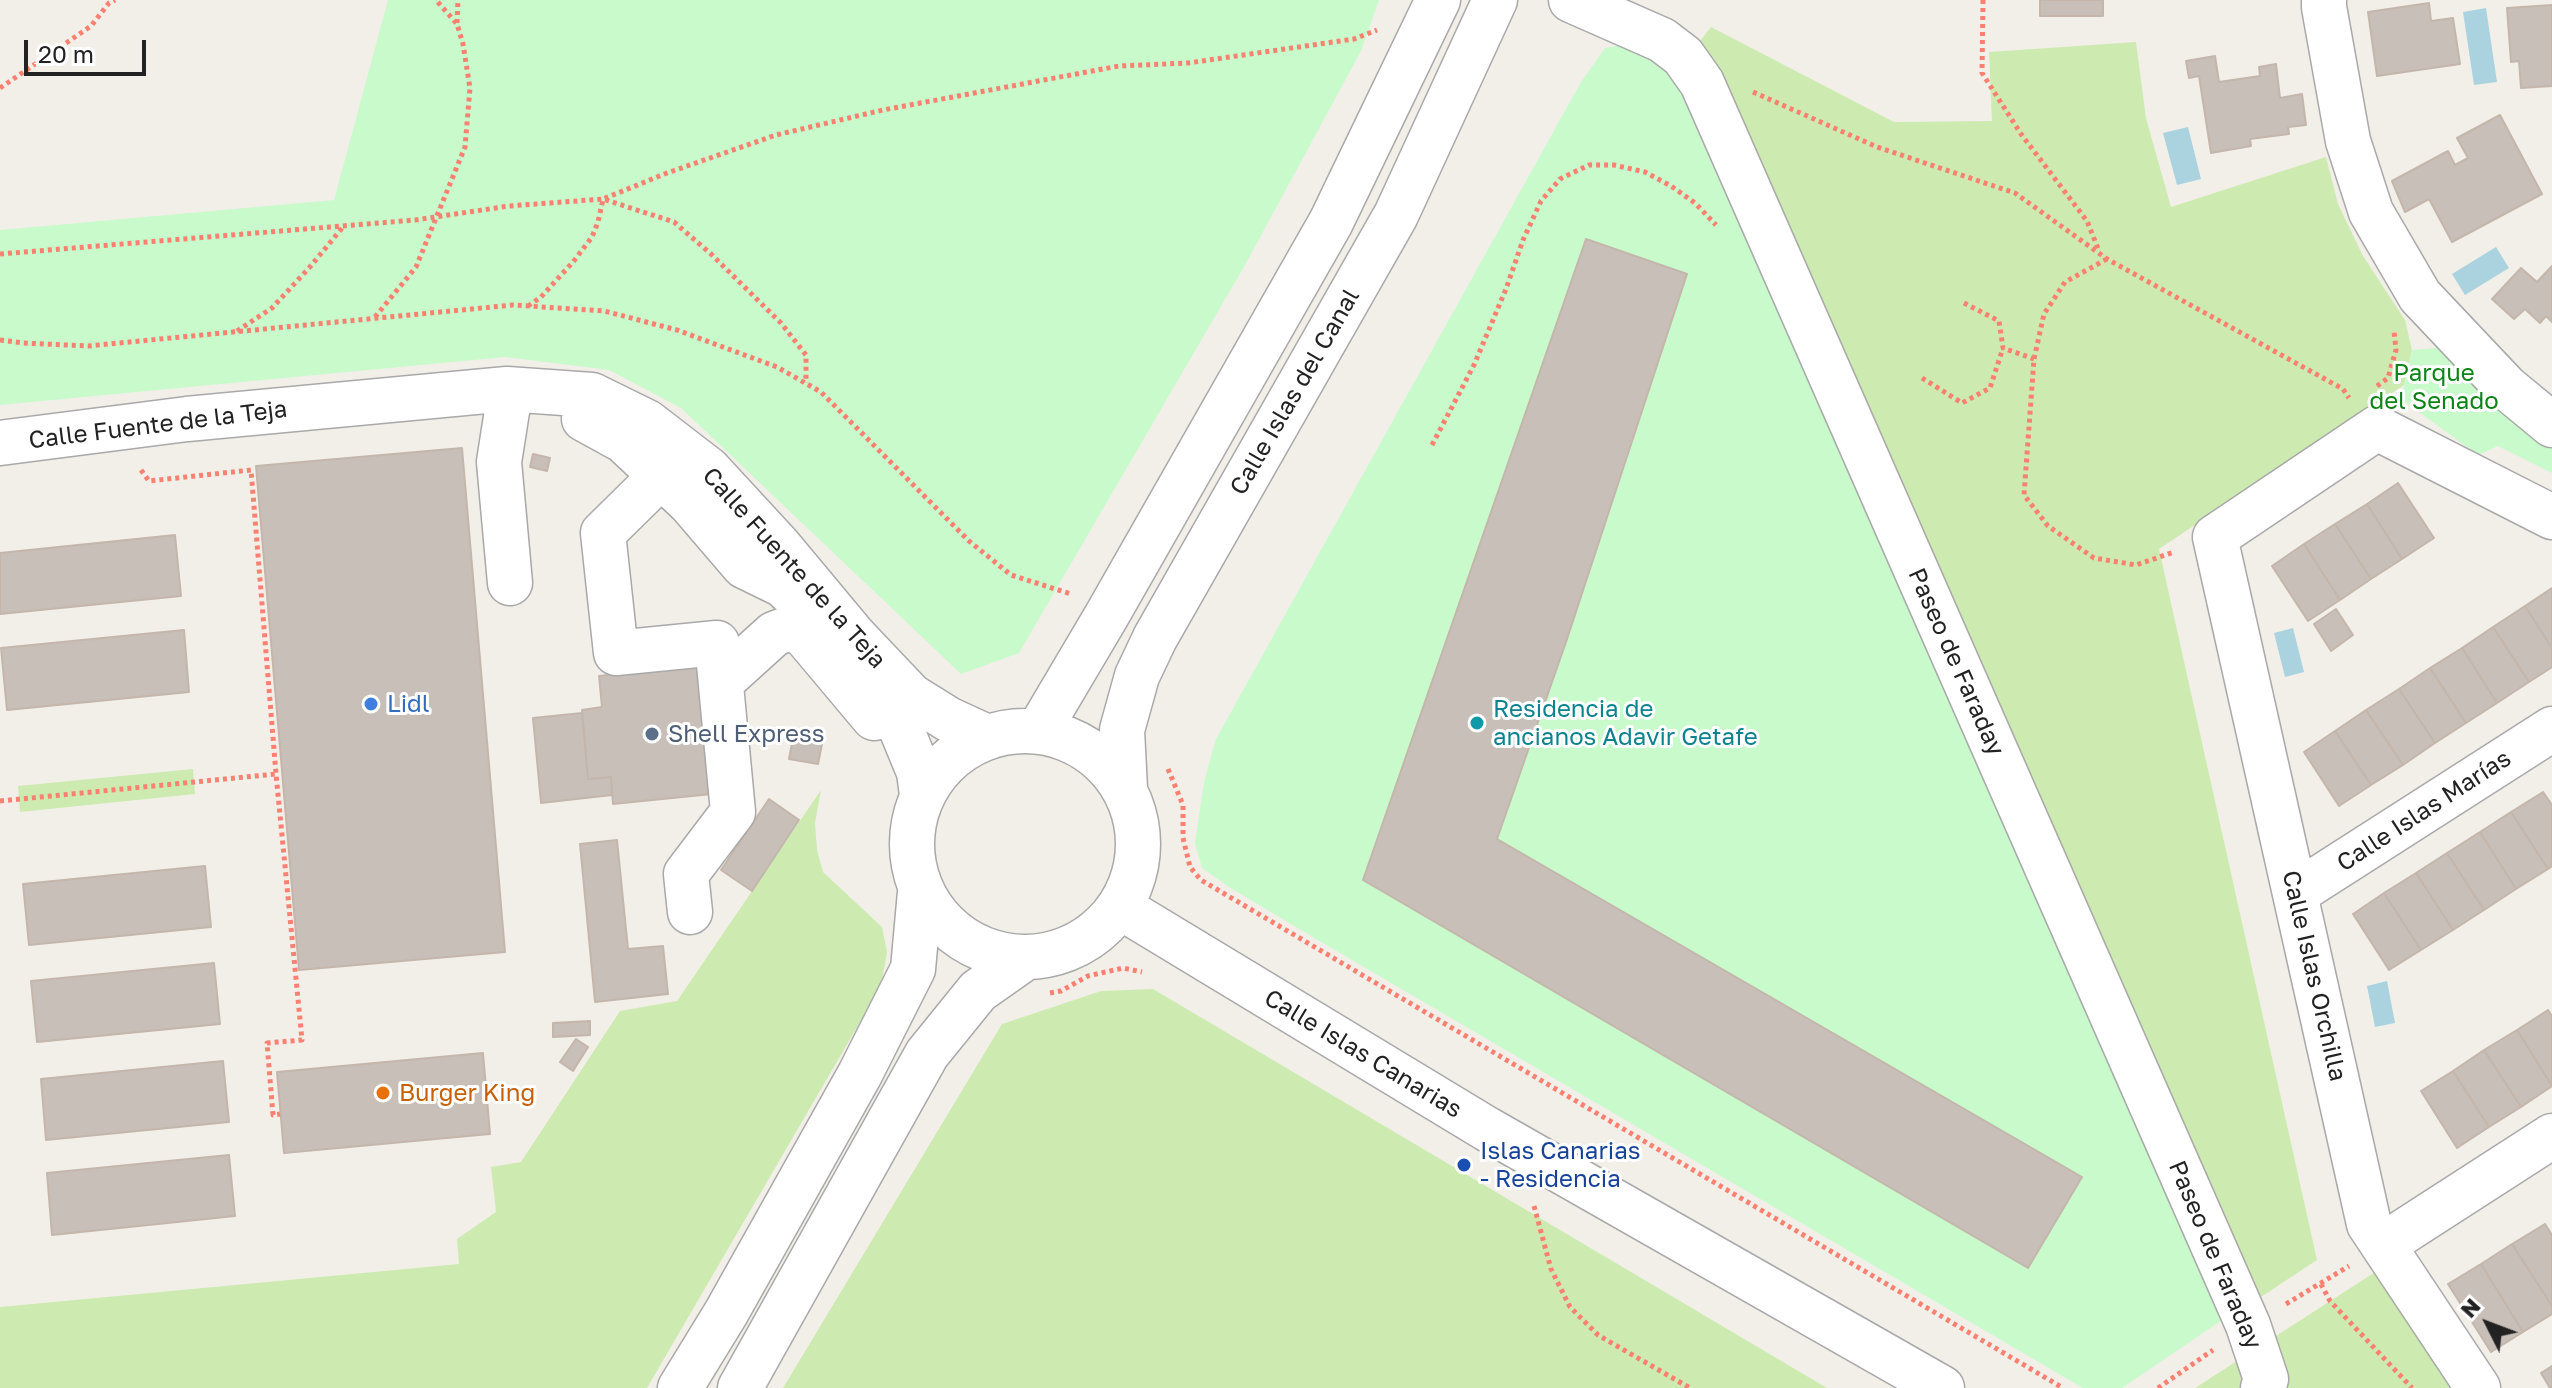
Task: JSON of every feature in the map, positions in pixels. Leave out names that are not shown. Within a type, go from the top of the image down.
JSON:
[{"type":"street","points":[[1039,730],[1331,222],[1438,0]]},
{"type":"street","name":"Calle Islas del Canal","points":[[1125,789],[1122,730],[1137,676],[1155,638],[1396,215],[1495,0]]},
{"type":"street","name":"Paseo de Faraday","points":[[1571,0],[1662,40],[1683,56],[1702,83],[2248,1325],[2266,1379],[2263,1388]]},
{"type":"street","points":[[2324,0],[2348,141],[2371,212],[2420,296],[2506,387],[2552,425]]},
{"type":"street","points":[[510,390],[499,462],[510,583]]},
{"type":"street","name":"Calle Fuente de la Teja","points":[[510,390],[562,406],[624,441],[690,503],[744,566],[783,585],[806,607],[883,698],[900,726],[919,772],[918,806]]},
{"type":"street","name":"Calle Fuente de la Teja","points":[[0,443],[187,419],[510,390],[592,395],[647,422],[708,469],[780,547],[855,637],[911,696],[948,719],[985,736]]},
{"type":"street","points":[[2215,537],[2365,415],[2552,517]]},
{"type":"street","points":[[690,912],[686,874],[733,812],[717,643],[616,653],[603,533],[661,476],[681,470],[691,474],[739,531],[757,534],[780,547]]},
{"type":"street","name":"Calle Islas Orchilla","points":[[2215,537],[2369,1224],[2478,1388]]},
{"type":"street","points":[[721,682],[774,634],[792,627],[806,637],[866,705],[882,729],[918,806]]},
{"type":"street","name":"Calle Islas Marías","points":[[2296,893],[2552,729]]},
{"type":"street","points":[[740,1388],[927,1054],[978,991],[1035,976],[1062,952],[1094,934],[1120,907],[1134,879],[1139,849],[1136,818],[1125,789],[1104,760],[1073,740],[1039,730],[1008,730],[985,736],[927,783],[918,806],[911,856],[920,892],[938,920],[963,941],[1035,976]]},
{"type":"street","points":[[680,1388],[726,1313],[860,1074],[913,969],[920,892]]},
{"type":"street","name":"Calle Islas Canarias","points":[[1120,907],[1487,1129],[1942,1388]]},
{"type":"street","points":[[2383,1245],[2552,1136]]},
{"type":"path","points":[[0,88],[91,26],[115,0]]},
{"type":"path","points":[[436,0],[457,24]]},
{"type":"path","points":[[374,317],[416,267],[465,147],[470,88],[457,24],[458,0]]},
{"type":"path","points":[[1983,0],[1982,73],[2021,134],[2087,221],[2100,254]]},
{"type":"path","points":[[0,254],[343,227],[509,206],[603,199],[776,135],[883,110],[1119,66],[1188,63],[1354,39],[1380,28]]},
{"type":"path","points":[[1702,83],[1722,79],[1877,147],[2015,193],[2107,259],[2343,389],[2365,415],[2388,378],[2396,350],[2394,325]]},
{"type":"path","points":[[1432,445],[1474,365],[1541,201],[1560,179],[1589,165],[1614,165],[1645,172],[1695,203],[1722,236]]},
{"type":"path","points":[[528,306],[541,297],[592,237],[603,199]]},
{"type":"path","points":[[603,199],[674,222],[711,254],[781,323],[806,355],[806,383]]},
{"type":"path","points":[[236,331],[272,308],[343,227]]},
{"type":"path","points":[[2107,259],[2065,282],[2044,314],[2034,359],[2024,495],[2048,526],[2094,558],[2136,565],[2215,537]]},
{"type":"path","points":[[1922,378],[1962,403],[1990,388],[2003,348],[1999,321],[1964,303]]},
{"type":"path","points":[[2003,348],[2034,359]]},
{"type":"path","points":[[141,470],[149,481],[251,470],[302,1040],[267,1043],[273,1115],[280,1114]]},
{"type":"path","points":[[1166,767],[1183,805],[1183,838],[1190,867],[1201,880],[2063,1388]]},
{"type":"path","points":[[0,801],[276,774]]},
{"type":"path","points":[[1035,976],[1061,991],[1088,976],[1123,968],[1149,974]]},
{"type":"path","points":[[1546,1209],[1532,1201],[1551,1269],[1570,1307],[1598,1335],[1690,1388]]},
{"type":"path","points":[[2321,1284],[2330,1301],[2412,1388]]},
{"type":"green space","points":[[388,0],[1379,0],[1361,51],[1245,265],[1019,653],[961,674],[681,408],[609,370],[505,357],[0,405],[0,230],[334,200]]},
{"type":"green space","points":[[1711,27],[1894,122],[1992,121],[1989,52],[2136,42],[2146,118],[2171,207],[2326,157],[2338,204],[2363,256],[2405,320],[2412,350],[2404,385],[2159,549],[2317,1260],[2258,1299],[1697,45]]},
{"type":"green space","points":[[1629,44],[1648,50],[1673,75],[2222,1320],[2122,1388],[2083,1388],[1311,936],[1202,868],[1195,843],[1204,782],[1216,739],[1581,82],[1605,48]]},
{"type":"green space","name":"Parque del Senado","points":[[2437,348],[2491,404],[2552,449],[2552,473],[2498,446],[2478,455],[2401,399],[2412,350]]},
{"type":"green space","points":[[193,769],[195,794],[20,812],[18,786]]},
{"type":"green space","points":[[821,790],[815,823],[823,872],[882,927],[887,952],[881,986],[647,1388],[0,1388],[0,1307],[459,1264],[457,1239],[496,1212],[491,1167],[521,1162],[620,1011],[677,1001]]},
{"type":"green space","points":[[1153,989],[1827,1388],[783,1388],[1002,1024],[1101,991]]},
{"type":"green space","points":[[2380,1269],[2458,1388],[2195,1388]]},
{"type":"water","points":[[2486,8],[2497,82],[2474,85],[2463,12]]},
{"type":"water","points":[[2188,127],[2201,179],[2177,185],[2163,133]]},
{"type":"water","points":[[2496,247],[2509,268],[2465,295],[2452,274]]},
{"type":"water","points":[[2293,628],[2304,672],[2285,677],[2274,633]]},
{"type":"water","points":[[2387,981],[2395,1023],[2375,1027],[2367,986]]},
{"type":"building","points":[[2040,0],[2103,0],[2103,16],[2040,16]]},
{"type":"building","points":[[2429,3],[2431,21],[2453,18],[2460,64],[2377,76],[2368,12]]},
{"type":"building","points":[[2552,5],[2552,86],[2521,88],[2519,61],[2511,62],[2507,8]]},
{"type":"building","points":[[2215,56],[2219,82],[2260,76],[2259,67],[2276,64],[2280,98],[2302,94],[2306,125],[2288,127],[2289,134],[2250,139],[2251,146],[2211,153],[2199,76],[2189,78],[2186,61]]},
{"type":"building","points":[[2500,115],[2542,194],[2452,242],[2429,199],[2405,212],[2392,181],[2448,151],[2455,165],[2468,158],[2457,138]]},
{"type":"building","name":"Residencia de ancianos Adavir Getafe","points":[[1586,239],[1687,274],[1566,642],[1497,839],[2082,1177],[2028,1268],[1363,880]]},
{"type":"building","points":[[2552,266],[2552,322],[2546,316],[2540,323],[2525,309],[2514,319],[2492,299],[2521,268],[2537,282]]},
{"type":"building","points":[[462,448],[505,952],[299,970],[256,466]]},
{"type":"building","points":[[533,454],[550,458],[547,471],[530,467]]},
{"type":"building","points":[[2398,483],[2434,538],[2402,559],[2367,504]]},
{"type":"building","points":[[2367,504],[2402,559],[2371,579],[2335,524]]},
{"type":"building","points":[[2335,524],[2371,579],[2340,600],[2304,544]]},
{"type":"building","points":[[175,535],[181,596],[0,614],[0,553]]},
{"type":"building","points":[[2304,544],[2340,600],[2308,621],[2272,566]]},
{"type":"building","points":[[2552,588],[2552,648],[2525,606]]},
{"type":"building","points":[[2525,606],[2552,648],[2552,667],[2529,682],[2493,627]]},
{"type":"building","points":[[2336,609],[2353,635],[2331,651],[2314,624]]},
{"type":"building","points":[[2493,627],[2529,682],[2497,703],[2462,648]]},
{"type":"building","points":[[184,630],[189,692],[7,710],[1,648]]},
{"type":"building","points":[[2462,648],[2497,703],[2466,723],[2430,668]]},
{"type":"building","points":[[700,666],[712,794],[613,804],[611,777],[588,779],[582,710],[602,707],[599,676]]},
{"type":"building","points":[[2430,668],[2466,723],[2435,743],[2399,689]]},
{"type":"building","points":[[2399,689],[2435,743],[2403,765],[2366,710]]},
{"type":"building","points":[[2366,710],[2403,765],[2371,785],[2335,731]]},
{"type":"building","points":[[582,713],[588,779],[611,777],[612,795],[541,803],[533,718]]},
{"type":"building","points":[[2335,731],[2371,785],[2339,806],[2304,752]]},
{"type":"building","points":[[793,738],[822,744],[818,764],[789,759]]},
{"type":"building","points":[[2543,792],[2552,805],[2552,866],[2548,869],[2511,812]]},
{"type":"building","points":[[769,799],[799,820],[752,891],[721,870]]},
{"type":"building","points":[[2511,812],[2548,869],[2516,889],[2480,832]]},
{"type":"building","points":[[2480,832],[2516,889],[2484,910],[2447,853]]},
{"type":"building","points":[[617,840],[628,949],[663,946],[668,994],[595,1002],[580,844]]},
{"type":"building","points":[[2447,853],[2484,910],[2453,930],[2416,873]]},
{"type":"building","points":[[205,866],[211,927],[29,945],[23,884]]},
{"type":"building","points":[[2416,873],[2453,930],[2421,950],[2384,893]]},
{"type":"building","points":[[2384,893],[2421,950],[2389,970],[2353,914]]},
{"type":"building","points":[[214,963],[220,1024],[37,1042],[31,981]]},
{"type":"building","points":[[2548,1010],[2552,1016],[2552,1086],[2517,1030]]},
{"type":"building","points":[[590,1021],[590,1035],[553,1037],[553,1023]]},
{"type":"building","points":[[2517,1030],[2552,1086],[2521,1107],[2484,1050]]},
{"type":"building","points":[[576,1039],[588,1047],[573,1071],[560,1062]]},
{"type":"building","points":[[2484,1050],[2521,1107],[2489,1127],[2453,1071]]},
{"type":"building","name":"Burger King","points":[[483,1053],[490,1134],[284,1153],[277,1072]]},
{"type":"building","points":[[223,1061],[229,1122],[46,1140],[41,1079]]},
{"type":"building","points":[[2453,1071],[2489,1127],[2457,1148],[2421,1091]]},
{"type":"building","points":[[229,1155],[235,1216],[52,1235],[47,1173]]},
{"type":"building","points":[[2545,1224],[2552,1235],[2552,1306],[2512,1244]]},
{"type":"building","points":[[2512,1244],[2552,1306],[2552,1314],[2523,1332],[2481,1264]]},
{"type":"building","points":[[2481,1264],[2523,1332],[2491,1352],[2448,1284]]},
{"type":"building","points":[[2552,1366],[2552,1388],[2550,1388],[2541,1373]]},
{"type":"place","name":"Lidl","points":[[371,704]]},
{"type":"place","name":"Residencia de ancianos Adavir Getafe","points":[[1477,723]]},
{"type":"place","name":"Shell Express","points":[[652,734]]},
{"type":"place","name":"Burger King","points":[[383,1093]]},
{"type":"place","name":"Islas Canarias - Residencia","points":[[1464,1165]]}]
